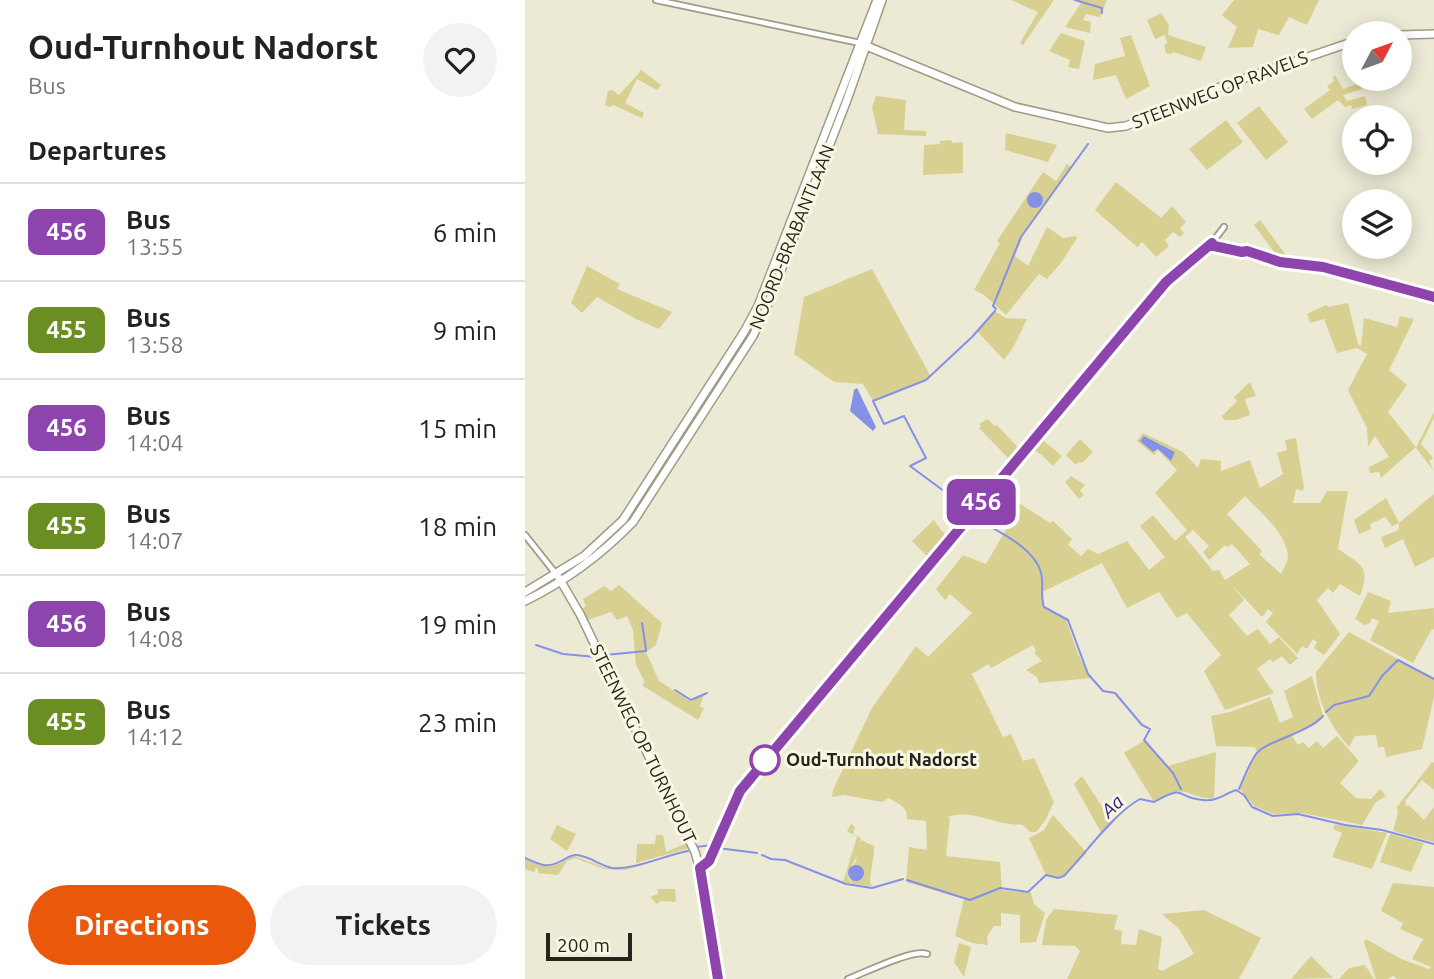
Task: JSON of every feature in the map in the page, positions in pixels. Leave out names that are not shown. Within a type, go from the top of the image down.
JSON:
[{"type":"main road","name":"NOORD-BRABANTLAAN","points":[[559,578],[623,520],[711,393],[758,306],[880,0]]},
{"type":"main road","points":[[1412,34],[1434,33]]},
{"type":"main road","name":"STEENWEG OP RAVELS","points":[[864,44],[1015,107],[1105,128],[1126,126],[1225,85],[1342,45]]},
{"type":"main road","points":[[525,592],[559,578]]},
{"type":"main road","points":[[525,601],[559,578]]},
{"type":"main road","name":"STEENWEG OP TURNHOUT","points":[[559,578],[590,634],[695,852],[718,979]]},
{"type":"street","points":[[656,0],[814,31],[864,44]]},
{"type":"street","points":[[700,868],[709,861],[735,799],[744,785],[1151,298],[1212,243],[1224,227]]},
{"type":"street","points":[[525,535],[559,578]]},
{"type":"street","points":[[848,979],[908,956],[921,952],[927,954]]},
{"type":"shaded area","points":[[1011,0],[1054,0],[1023,45],[1020,43],[1038,12]]},
{"type":"shaded area","points":[[1071,0],[1107,0],[1100,17],[1086,14],[1083,20],[1091,22],[1090,33],[1065,27],[1081,3]]},
{"type":"shaded area","points":[[1234,0],[1319,0],[1307,25],[1289,17],[1279,35],[1258,29],[1253,47],[1228,48],[1237,27],[1222,15]]},
{"type":"shaded area","points":[[1161,13],[1169,25],[1168,35],[1206,47],[1201,61],[1173,52],[1166,53],[1165,35],[1155,39],[1147,20]]},
{"type":"shaded area","points":[[1061,33],[1085,41],[1079,69],[1068,67],[1070,60],[1049,51]]},
{"type":"shaded area","points":[[1131,35],[1150,86],[1126,99],[1116,75],[1093,80],[1095,64],[1125,56],[1120,38]]},
{"type":"shaded area","points":[[640,69],[661,85],[657,90],[637,79],[625,103],[644,113],[642,118],[613,105],[605,105],[608,91],[612,90],[619,95]]},
{"type":"shaded area","points":[[1335,75],[1342,91],[1356,91],[1343,95],[1347,101],[1365,96],[1367,105],[1343,105],[1338,100],[1312,119],[1304,109],[1330,90],[1327,86],[1334,81]]},
{"type":"shaded area","points":[[876,96],[906,100],[904,130],[926,131],[926,136],[878,134],[872,107]]},
{"type":"shaded area","points":[[1259,106],[1288,142],[1266,160],[1237,123]]},
{"type":"shaded area","points":[[1226,120],[1243,142],[1207,170],[1189,149]]},
{"type":"shaded area","points":[[1006,133],[1057,145],[1048,162],[1005,150]]},
{"type":"shaded area","points":[[951,140],[952,143],[963,142],[963,173],[923,175],[924,145]]},
{"type":"shaded area","points":[[1067,164],[1072,167],[1023,235],[1015,256],[1028,266],[1047,227],[1063,238],[1077,238],[1047,279],[1039,274],[1006,315],[984,295],[974,290],[1000,243],[997,241],[1043,172],[1056,181]]},
{"type":"shaded area","points":[[1116,182],[1161,218],[1172,206],[1186,222],[1180,228],[1184,233],[1180,237],[1173,232],[1165,240],[1169,246],[1156,257],[1142,242],[1137,247],[1095,210]]},
{"type":"shaded area","points":[[1260,220],[1288,258],[1278,257],[1254,225]]},
{"type":"shaded area","points":[[587,266],[620,284],[617,289],[672,312],[659,329],[597,297],[582,313],[571,303]]},
{"type":"shaded area","points":[[872,269],[931,377],[873,401],[863,384],[834,382],[794,354],[804,297]]},
{"type":"shaded area","points":[[1348,303],[1358,344],[1361,346],[1364,318],[1397,327],[1400,316],[1414,319],[1389,370],[1407,385],[1388,412],[1416,447],[1381,478],[1379,472],[1370,473],[1369,467],[1389,457],[1375,436],[1368,447],[1367,428],[1348,390],[1367,354],[1357,348],[1337,353],[1324,319],[1310,323],[1307,314],[1326,305],[1328,307]]},
{"type":"shaded area","points":[[994,311],[1006,318],[1027,319],[1004,360],[977,331]]},
{"type":"shaded area","points":[[1250,382],[1256,396],[1245,399],[1250,415],[1236,420],[1224,420],[1222,416],[1237,401],[1234,397]]},
{"type":"shaded area","points":[[1434,412],[1434,418],[1421,444],[1433,458],[1429,461],[1434,471],[1416,448]]},
{"type":"shaded area","points":[[988,419],[1020,450],[1011,461],[979,428],[979,424]]},
{"type":"shaded area","points":[[1143,433],[1183,452],[1198,468],[1201,459],[1221,461],[1221,471],[1250,460],[1260,488],[1283,474],[1277,453],[1287,450],[1285,440],[1296,438],[1304,488],[1302,491],[1296,489],[1293,503],[1320,503],[1327,491],[1348,491],[1338,549],[1362,567],[1364,578],[1360,596],[1340,584],[1333,593],[1328,588],[1317,600],[1340,634],[1324,655],[1314,648],[1317,642],[1313,639],[1307,649],[1302,646],[1297,654],[1266,622],[1273,613],[1268,609],[1262,617],[1231,584],[1244,600],[1229,615],[1247,636],[1258,629],[1270,644],[1279,637],[1298,658],[1290,665],[1282,656],[1273,662],[1270,659],[1257,669],[1274,693],[1225,710],[1204,671],[1221,655],[1187,613],[1177,618],[1159,592],[1127,608],[1102,563],[1042,592],[1044,608],[1066,619],[1078,654],[1091,678],[1039,683],[1037,677],[1026,670],[1042,661],[1034,653],[1036,651],[1033,645],[991,668],[988,664],[972,674],[1003,737],[1011,734],[1023,761],[1034,758],[1054,802],[1036,832],[1030,832],[1023,825],[971,815],[947,817],[950,818],[946,856],[1000,862],[1002,890],[1031,893],[1034,904],[1045,913],[1036,942],[1020,943],[1020,915],[1001,913],[1001,926],[994,926],[987,937],[988,945],[972,943],[955,936],[964,899],[906,882],[909,847],[927,850],[926,821],[907,819],[904,809],[889,798],[882,802],[844,795],[832,797],[833,790],[872,708],[916,646],[928,657],[972,613],[950,594],[945,600],[936,589],[963,555],[986,564],[1014,516],[988,498],[996,488],[1050,523],[1053,521],[1072,539],[1068,545],[1081,556],[1088,549],[1098,554],[1127,541],[1149,570],[1165,557],[1140,526],[1153,515],[1175,541],[1187,530],[1155,493],[1177,470],[1158,450],[1154,455],[1137,441]],"holes":[[[1144,436],[1175,452],[1171,461],[1158,449],[1154,452]],[[1245,496],[1272,524],[1287,549],[1288,558],[1281,574],[1259,554],[1262,551],[1227,514]],[[1193,530],[1209,546],[1203,552],[1209,560],[1225,545],[1228,547],[1232,544],[1250,564],[1225,580],[1219,570],[1213,571],[1185,537]]]},
{"type":"shaded area","points":[[1039,437],[1062,456],[1053,466],[1031,448]]},
{"type":"shaded area","points":[[1080,439],[1093,452],[1082,463],[1075,464],[1066,455]]},
{"type":"shaded area","points":[[1071,476],[1085,485],[1080,491],[1084,495],[1079,499],[1065,482]]},
{"type":"shaded area","points":[[1434,494],[1434,557],[1415,567],[1403,539],[1385,548],[1381,537],[1399,530],[1399,523]]},
{"type":"shaded area","points":[[1386,498],[1399,523],[1392,526],[1385,517],[1370,524],[1371,529],[1359,534],[1354,520]]},
{"type":"shaded area","points":[[934,520],[947,538],[930,559],[912,541]]},
{"type":"shaded area","points":[[619,585],[662,623],[656,645],[646,652],[659,681],[692,702],[696,697],[704,695],[700,706],[704,708],[698,720],[643,686],[644,680],[636,665],[633,630],[627,616],[617,620],[611,612],[588,620],[582,609],[586,606],[583,599],[604,586],[611,591]]},
{"type":"shaded area","points":[[1368,592],[1391,601],[1388,613],[1434,608],[1434,630],[1432,629],[1413,663],[1370,640],[1379,621],[1372,618],[1370,623],[1365,625],[1355,619]]},
{"type":"shaded area","points":[[1349,632],[1434,679],[1434,697],[1422,749],[1386,757],[1384,747],[1378,747],[1376,735],[1355,736],[1349,747],[1331,722],[1319,693],[1316,672]]},
{"type":"shaded area","points":[[1312,676],[1323,716],[1317,723],[1292,736],[1298,745],[1303,742],[1309,748],[1317,741],[1323,748],[1337,736],[1359,761],[1340,783],[1356,798],[1371,799],[1380,789],[1386,796],[1376,802],[1362,825],[1302,813],[1274,814],[1254,806],[1240,789],[1257,752],[1255,747],[1216,746],[1211,716],[1270,697],[1280,723],[1293,717],[1284,691]]},
{"type":"shaded area","points":[[1145,740],[1168,766],[1216,752],[1214,798],[1180,791],[1154,802],[1124,753]]},
{"type":"shaded area","points":[[1432,762],[1434,790],[1422,780],[1405,801],[1406,806],[1409,805],[1424,820],[1434,807],[1434,842],[1393,831],[1397,807]]},
{"type":"shaded area","points":[[1082,776],[1113,823],[1102,834],[1074,784]]},
{"type":"shaded area","points":[[1053,815],[1087,853],[1064,876],[1058,878],[1046,875],[1029,838],[1044,830]]},
{"type":"shaded area","points":[[851,824],[855,827],[853,834],[861,838],[857,852],[861,840],[874,846],[870,883],[873,886],[852,884],[850,879],[854,881],[858,865],[853,865],[857,856],[847,874],[851,884],[843,882],[857,837],[847,831]]},
{"type":"shaded area","points":[[1335,824],[1387,833],[1372,869],[1332,857],[1342,833],[1333,829]]},
{"type":"shaded area","points":[[557,825],[576,834],[567,851],[550,839]]},
{"type":"shaded area","points":[[1390,834],[1424,843],[1411,872],[1380,862]]},
{"type":"shaded area","points":[[656,835],[663,835],[666,852],[687,843],[690,848],[636,863],[637,844],[655,844]]},
{"type":"shaded area","points":[[680,853],[626,870],[604,869],[575,858],[567,861],[558,875],[538,873],[536,868],[534,872],[525,869],[525,859],[550,866],[574,856],[606,868],[624,869]]},
{"type":"shaded area","points":[[1393,883],[1434,887],[1434,979],[1397,979],[1393,976],[1376,979],[1364,942],[1366,939],[1401,959],[1429,969],[1431,967],[1412,959],[1423,939],[1400,929],[1403,923],[1381,911]]},
{"type":"shaded area","points":[[658,889],[675,889],[676,902],[661,901],[657,904],[650,897],[658,894]]},
{"type":"shaded area","points":[[1054,909],[1118,915],[1114,929],[1122,931],[1121,944],[1136,945],[1139,929],[1162,937],[1158,969],[1162,971],[1194,954],[1179,929],[1162,914],[1204,910],[1261,938],[1239,979],[1067,979],[1080,951],[1075,946],[1042,945],[1046,920]]},
{"type":"shaded area","points":[[959,943],[971,947],[964,977],[954,962]]},
{"type":"shaded area","points":[[1311,956],[1333,978],[1291,979]]},
{"type":"shaded area","points":[[1365,965],[1374,979],[1339,979],[1349,968]]},
{"type":"water","points":[[1032,192],[1038,192],[1043,200],[1041,206],[1032,208],[1027,203],[1027,197]]},
{"type":"water","points":[[857,388],[876,427],[873,431],[850,411],[854,390]]},
{"type":"water","points":[[1144,436],[1175,452],[1171,461],[1158,449],[1153,452],[1140,441]]},
{"type":"water","points":[[856,865],[862,867],[862,879],[856,881],[850,879],[848,873],[850,867]]},
{"type":"waterway","points":[[1075,0],[1102,8],[1102,13]]},
{"type":"waterway","points":[[996,309],[993,306],[1021,237],[1088,144]]},
{"type":"waterway","points":[[969,514],[948,494],[910,466],[926,458],[904,416],[884,424],[873,401],[926,380],[972,337],[995,311]]},
{"type":"waterway","points":[[972,516],[1031,555],[1041,573],[1044,607],[1068,620],[1088,674],[1103,691],[1115,693],[1142,725],[1148,728]]},
{"type":"waterway","points":[[642,623],[646,650]]},
{"type":"waterway","points":[[536,645],[563,654],[596,657]]},
{"type":"waterway","points":[[605,655],[646,651]]},
{"type":"waterway","points":[[1326,712],[1334,705],[1369,696],[1382,676],[1398,660],[1434,679]]},
{"type":"waterway","points":[[675,690],[691,700],[707,693]]},
{"type":"waterway","points":[[1239,789],[1251,762],[1261,749],[1307,728],[1323,716]]},
{"type":"waterway","points":[[1150,729],[1144,740],[1173,773],[1181,789]]},
{"type":"waterway","name":"Aa","points":[[907,880],[970,900],[1000,888],[1028,892],[1046,875],[1058,878],[1064,876],[1110,824],[1140,799],[1154,802],[1177,792],[1194,799],[1208,800],[1236,790],[1244,795],[1252,807],[1273,816],[1298,814],[1382,830],[1434,844]]},
{"type":"waterway","name":"Aa","points":[[696,847],[712,845]]},
{"type":"waterway","name":"Aa","points":[[718,848],[757,853]]},
{"type":"waterway","name":"Aa","points":[[525,858],[547,865],[576,855],[607,867],[621,868],[688,851]]},
{"type":"waterway","name":"Aa","points":[[762,855],[785,860],[846,884],[872,888],[903,879]]},
{"type":"bus line","name":"456","points":[[718,979],[700,868],[709,861],[740,791],[1166,282],[1212,243],[1214,246],[1247,251],[1280,262],[1323,267],[1434,297]]},
{"type":"place","name":"Oud-Turnhout Nadorst","points":[[765,760]]}]
